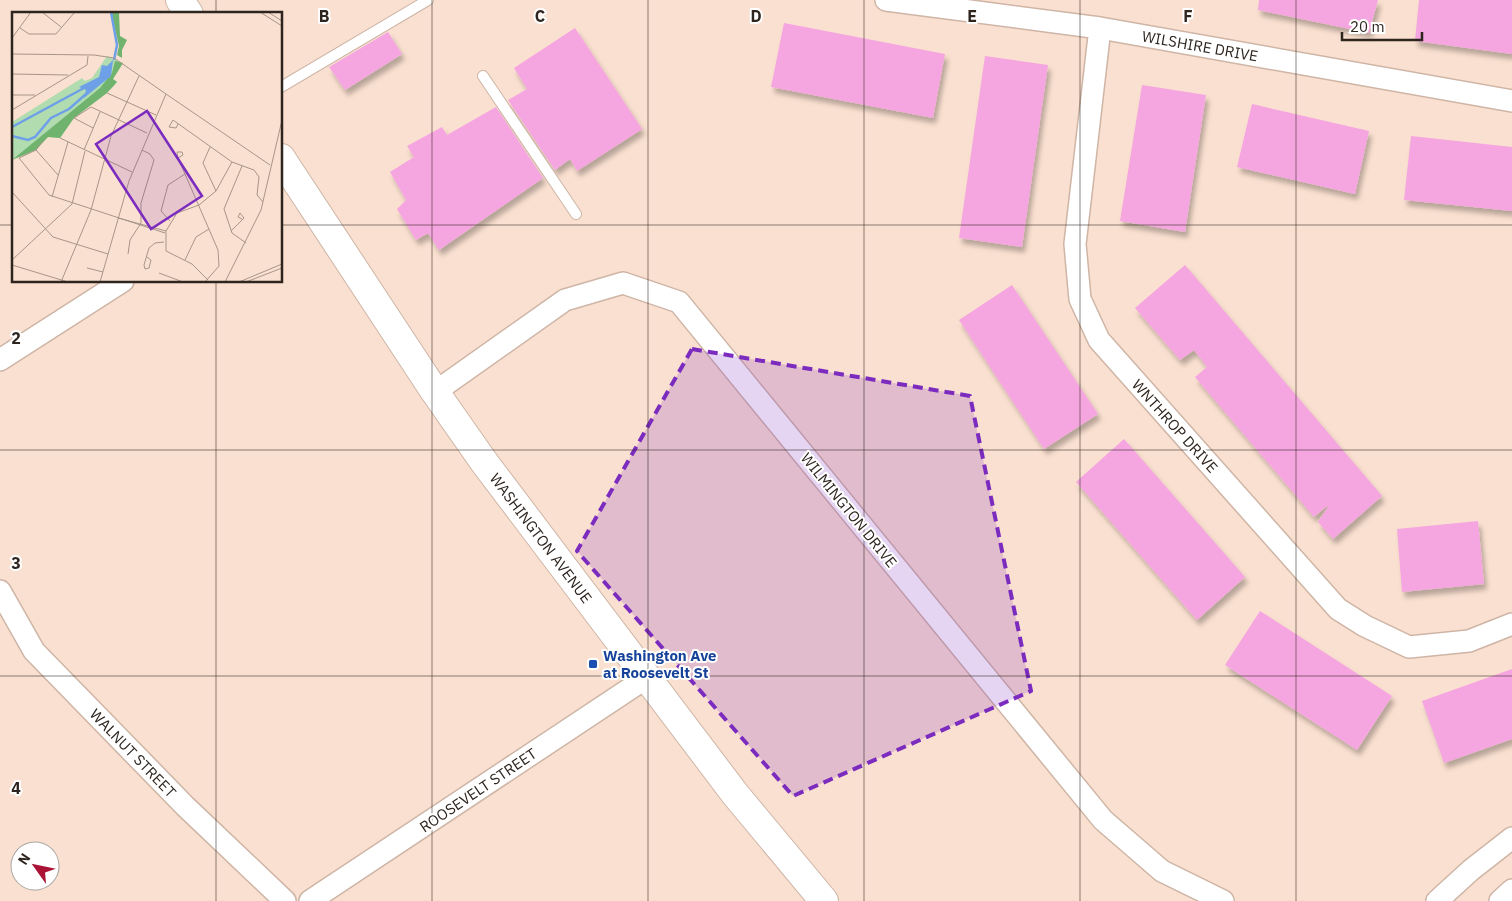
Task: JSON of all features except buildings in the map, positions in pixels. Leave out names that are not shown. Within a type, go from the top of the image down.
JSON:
[{"type":"main road","points":[[180,0],[188,12]]},
{"type":"main road","name":"WASHINGTON AVENUE","points":[[285,171],[484,462],[735,794],[824,901]]},
{"type":"street","name":"WILSHIRE DRIVE","points":[[886,0],[1100,28],[1512,101]]},
{"type":"street","name":"WNTHROP DRIVE","points":[[1100,28],[1075,244],[1080,299],[1098,340],[1338,608],[1365,626],[1409,647],[1470,641],[1512,624]]},
{"type":"street","points":[[0,360],[121,282]]},
{"type":"street","name":"WILMINGTON DRIVE","points":[[435,392],[565,300],[623,283],[679,302],[1103,820],[1162,871],[1223,901]]},
{"type":"street","name":"WALNUT STREET","points":[[0,591],[34,652],[185,806],[285,901]]},
{"type":"street","name":"ROOSEVELT STREET","points":[[310,901],[646,678]]},
{"type":"street","points":[[1437,901],[1471,870],[1512,838]]},
{"type":"street","points":[[1500,901],[1512,890]]},
{"type":"lane","points":[[282,86],[428,0]]},
{"type":"lane","points":[[483,76],[576,214]]},
{"type":"highlighted area","points":[[692,349],[970,396],[1031,691],[793,796],[577,551]]},
{"type":"place","name":"Washington Ave at Roosevelt St","points":[[593,664]]}]
